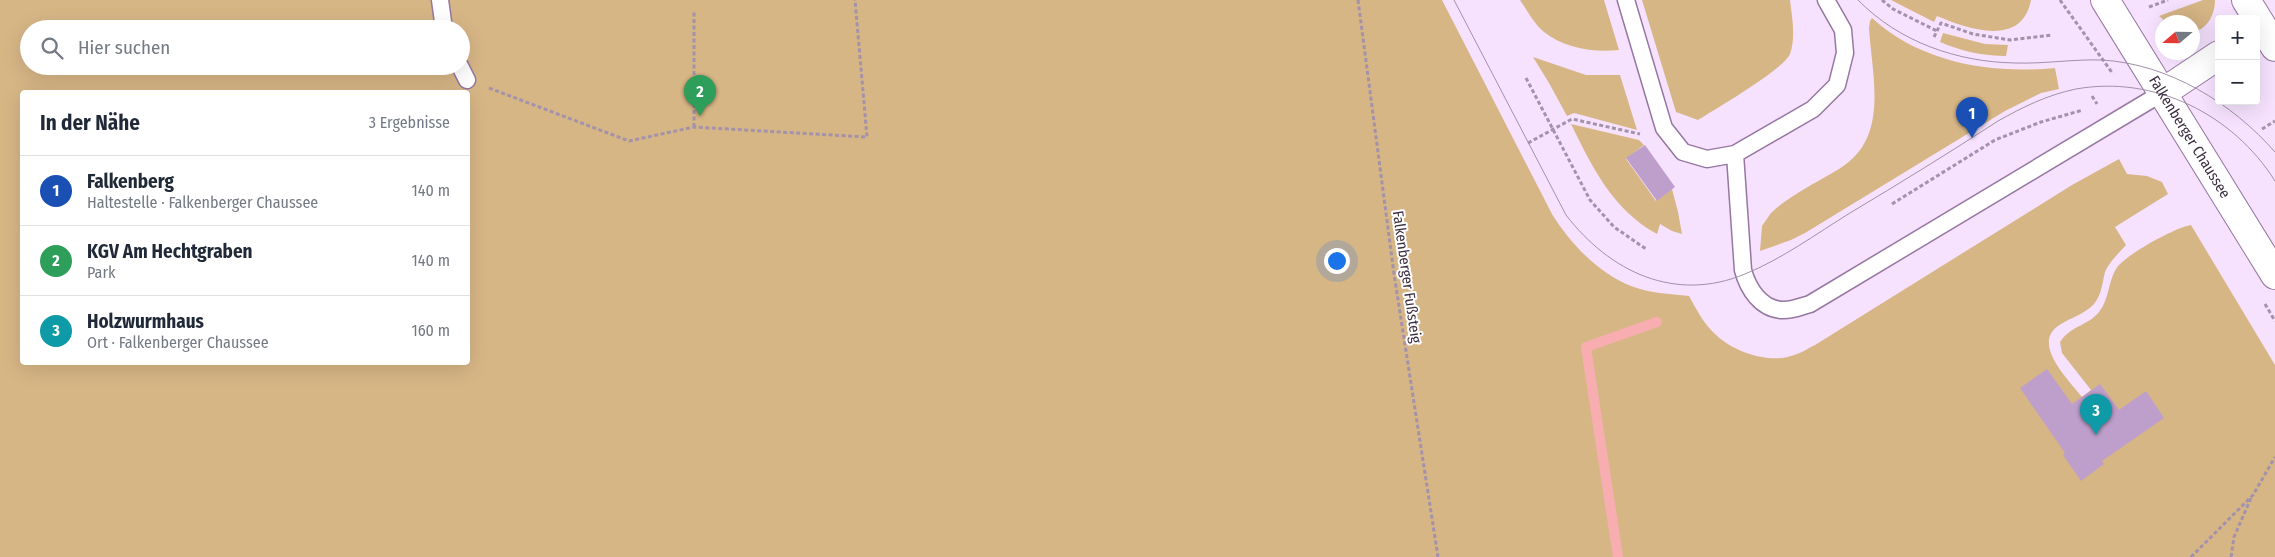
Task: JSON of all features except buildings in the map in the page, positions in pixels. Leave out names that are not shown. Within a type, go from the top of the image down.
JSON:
[{"type":"main road","name":"Falkenberger Chaussee","points":[[2105,0],[2275,276]]},
{"type":"main road","points":[[2246,0],[2265,34]]},
{"type":"main road","points":[[2162,93],[2215,58]]},
{"type":"lane","points":[[440,0],[443,20]]},
{"type":"lane","points":[[1626,0],[1664,128],[1684,152],[1707,159],[1735,154],[1813,109],[1837,85],[1845,53],[1843,30],[1826,0]]},
{"type":"lane","points":[[1735,154],[1743,270],[1747,284],[1763,304],[1783,310],[1810,304],[2162,93]]},
{"type":"path","points":[[469,75],[629,141],[694,127],[867,137],[855,0]]},
{"type":"path","name":"Falkenberger Fußsteig","points":[[1358,0],[1394,274],[1438,557]]},
{"type":"path","points":[[1882,0],[1902,14],[1937,31]]},
{"type":"path","points":[[2060,0],[2074,22]]},
{"type":"path","points":[[2149,7],[2168,0]]},
{"type":"path","points":[[694,11],[694,127]]},
{"type":"path","points":[[1934,37],[1941,24],[1973,34],[2010,40],[2052,35]]},
{"type":"path","points":[[1526,78],[1578,179],[1595,205],[1614,227],[1646,249]]},
{"type":"path","points":[[1892,204],[1995,140],[2041,122],[2098,105]]},
{"type":"path","points":[[1528,143],[1572,119],[1654,138],[1674,140]]},
{"type":"path","points":[[2262,129],[2274,123]]},
{"type":"path","points":[[2231,557],[2234,538],[2253,495],[2275,456]]},
{"type":"path","points":[[2191,557],[2253,495]]},
{"type":"shaded area","points":[[0,0],[1442,0],[1552,214],[1576,246],[1607,273],[1631,286],[1659,293],[1689,296],[1702,319],[1712,331],[1729,345],[1750,354],[1773,358],[1784,358],[1797,354],[1815,345],[2072,185],[2119,159],[2127,174],[2147,176],[2162,182],[2168,194],[2115,227],[2126,245],[2107,268],[2100,293],[2094,304],[2087,310],[2061,324],[2052,332],[2049,341],[2050,351],[2061,371],[2082,397],[2091,390],[2062,353],[2060,342],[2069,332],[2090,320],[2099,312],[2105,302],[2113,274],[2121,263],[2150,243],[2191,225],[2275,365],[2275,557],[0,557]]},
{"type":"shaded area","points":[[1520,0],[1604,0],[1619,50],[1590,50],[1561,42],[1540,29]]},
{"type":"shaded area","points":[[1642,0],[1790,0],[1793,34],[1790,54],[1775,70],[1698,120],[1676,112]]},
{"type":"shaded area","points":[[1891,0],[2031,0],[2026,15],[2017,25],[2005,30],[1992,31],[1964,26],[1937,16],[1934,22]]},
{"type":"shaded area","points":[[2203,0],[2215,0],[2210,20],[2200,29],[2200,15],[2162,15]]},
{"type":"shaded area","points":[[1872,18],[1912,46],[1958,62],[2006,69],[2055,68],[2059,89],[2041,93],[2005,111],[1805,233],[1760,251],[1762,226],[1771,213],[1795,195],[1839,169],[1855,156],[1866,141],[1872,124],[1874,106],[1869,28]]},
{"type":"shaded area","points":[[1943,33],[1985,44],[2008,45],[2006,56],[1981,54],[1948,45],[1940,42]]},
{"type":"shaded area","points":[[1533,57],[1586,75],[1620,75],[1637,130],[1574,113],[1567,116]]},
{"type":"shaded area","points":[[1571,124],[1639,140],[1644,145],[1626,159],[1656,201],[1672,189],[1682,234],[1660,224],[1657,234],[1628,213],[1605,186]]},
{"type":"waterway","points":[[1618,557],[1586,347],[1657,322]]},
{"type":"tram line","points":[[1454,0],[1566,215],[1583,235],[1624,266],[1646,277],[1669,283],[1694,285],[1719,282],[1759,268],[1799,246],[1998,121],[2035,102],[2076,89],[2105,86],[2134,88],[2162,94],[2189,105],[2214,119],[2237,136],[2258,157],[2275,181]]},
{"type":"tram line","points":[[1858,0],[1874,15],[1910,38],[1930,47],[1972,59],[2015,63],[2102,60],[2127,63],[2151,69],[2198,89],[2219,102],[2258,134],[2275,152]]},
{"type":"place","name":"KGV Am Hechtgraben","points":[[700,116]]},
{"type":"place","name":"Falkenberg","points":[[1972,138]]},
{"type":"place","name":"Holzwurmhaus","points":[[2096,435]]}]
